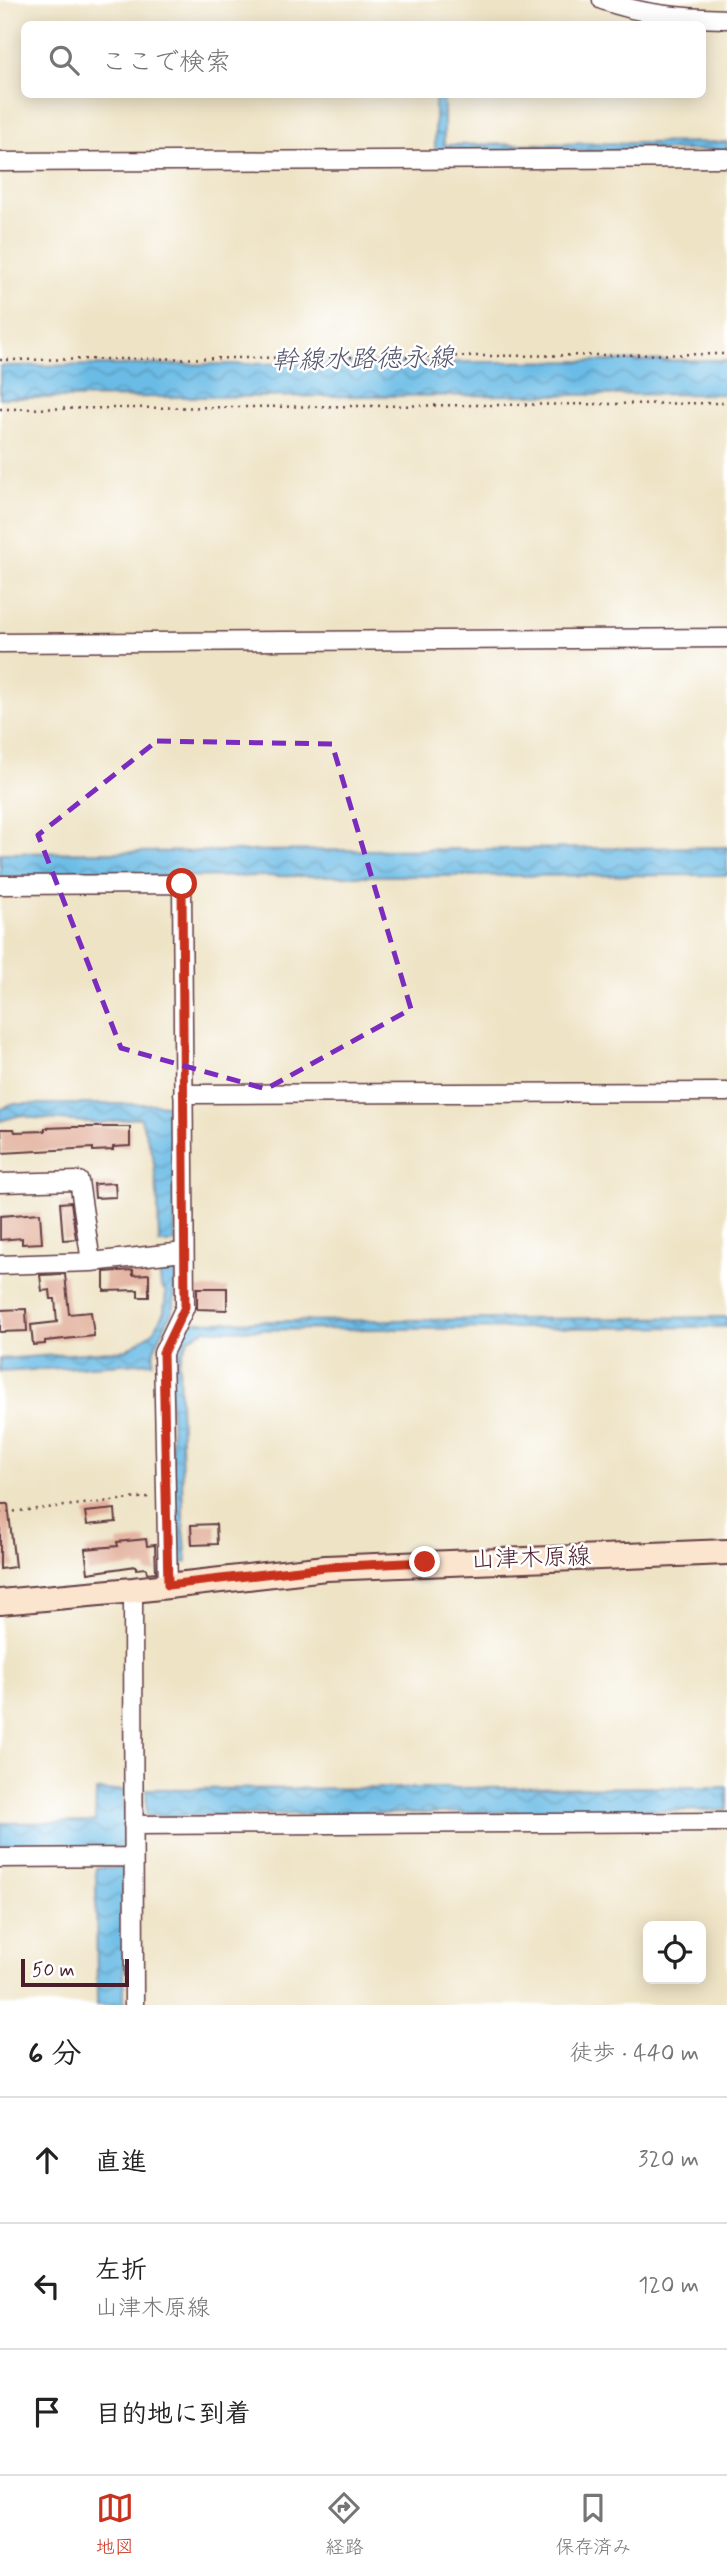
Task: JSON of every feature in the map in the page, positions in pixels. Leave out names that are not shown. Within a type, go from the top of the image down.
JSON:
[{"type":"street","points":[[602,0],[631,10],[675,18],[727,19]]},
{"type":"street","points":[[0,162],[727,158]]},
{"type":"street","points":[[0,643],[727,638]]},
{"type":"street","points":[[0,885],[182,884],[185,1307],[163,1353],[168,1585]]},
{"type":"street","points":[[183,1094],[727,1092]]},
{"type":"street","points":[[0,1183],[79,1181],[91,1262]]},
{"type":"street","points":[[0,1265],[91,1262],[184,1252]]},
{"type":"street","name":"山津木原線","points":[[0,1602],[133,1590],[326,1567],[727,1552]]},
{"type":"street","points":[[133,1590],[134,2005]]},
{"type":"street","points":[[133,1825],[727,1822]]},
{"type":"street","points":[[0,1858],[133,1857]]},
{"type":"path","points":[[0,360],[727,354]]},
{"type":"path","points":[[0,409],[727,403]]},
{"type":"path","points":[[0,1513],[166,1495]]},
{"type":"highlighted area","points":[[157,741],[332,744],[411,1009],[266,1089],[121,1048],[38,835]]},
{"type":"water","points":[[435,98],[444,98],[444,145],[727,142],[727,150],[435,152]]},
{"type":"water","points":[[727,360],[727,394],[0,398],[0,366]]},
{"type":"water","points":[[727,847],[727,875],[0,877],[0,853]]},
{"type":"water","points":[[11,1104],[173,1106],[175,1243],[159,1243],[153,1155],[140,1117],[101,1123],[21,1115],[0,1121],[0,1110]]},
{"type":"water","points":[[158,1262],[176,1262],[174,1307],[154,1350],[153,1362],[0,1372],[0,1359],[126,1350],[153,1332],[164,1312],[166,1292],[161,1286]]},
{"type":"water","points":[[727,1317],[727,1327],[205,1330],[189,1338],[179,1361],[183,1517],[187,1562],[177,1565],[169,1359],[189,1322]]},
{"type":"water","points":[[727,1787],[727,1810],[146,1816],[146,1789]]},
{"type":"water","points":[[124,1790],[124,1849],[0,1850],[0,1823],[95,1822],[96,1791]]},
{"type":"water","points":[[96,1868],[124,1868],[124,2005],[97,2005]]},
{"type":"building","points":[[73,1127],[130,1127],[130,1146],[113,1147],[113,1150],[93,1151],[93,1148],[2,1153],[1,1129],[14,1129],[15,1132]]},
{"type":"building","points":[[115,1183],[116,1197],[95,1198],[94,1184]]},
{"type":"building","points":[[71,1202],[76,1239],[63,1240],[60,1203]]},
{"type":"building","points":[[40,1213],[42,1243],[22,1244],[22,1238],[0,1240],[0,1216]]},
{"type":"building","points":[[133,1270],[133,1275],[149,1274],[149,1297],[138,1297],[138,1290],[104,1291],[104,1272]]},
{"type":"building","points":[[65,1274],[69,1314],[91,1312],[94,1336],[45,1341],[45,1344],[33,1345],[31,1325],[57,1322],[55,1299],[51,1299],[50,1290],[42,1291],[40,1275]]},
{"type":"building","points":[[197,1288],[227,1288],[227,1310],[197,1309]]},
{"type":"building","points":[[26,1309],[27,1331],[0,1332],[0,1310]]},
{"type":"building","points":[[0,1504],[8,1504],[15,1567],[0,1569]]},
{"type":"building","points":[[115,1509],[116,1522],[87,1525],[85,1512]]},
{"type":"building","points":[[216,1524],[217,1544],[192,1545],[191,1525]]},
{"type":"building","points":[[146,1539],[147,1546],[155,1545],[156,1572],[147,1573],[146,1568],[136,1569],[136,1566],[88,1573],[85,1549],[118,1546],[117,1542]]},
{"type":"route","points":[[182,884],[185,1307],[163,1353],[168,1585],[326,1567],[425,1562]]},
{"type":"water label","name":"幹線水路徳永線","points":[[363,360]]}]
